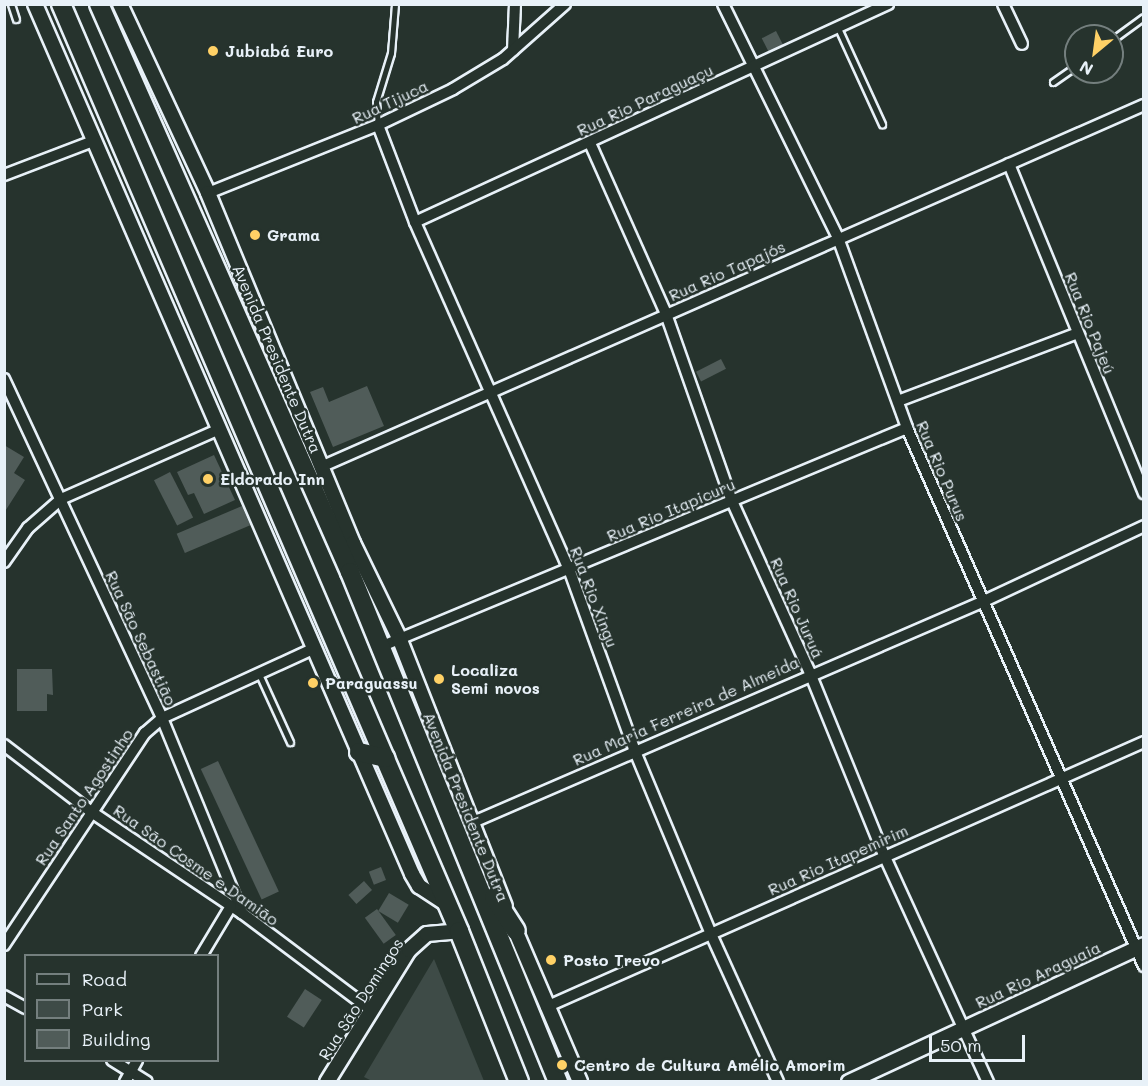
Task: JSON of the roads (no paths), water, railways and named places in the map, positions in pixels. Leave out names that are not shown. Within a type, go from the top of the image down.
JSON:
[{"type":"highway","points":[[61,4],[448,905],[519,1082]]},
{"type":"highway","name":"Avenida Presidente Dutra","points":[[99,4],[350,572],[558,1082]]},
{"type":"highway","points":[[350,572],[353,543]]},
{"type":"highway","points":[[359,752],[385,758]]},
{"type":"highway","points":[[471,864],[516,931]]},
{"type":"street","points":[[35,4],[313,649],[419,886],[448,905]]},
{"type":"street","name":"Avenida Presidente Dutra","points":[[120,4],[208,193],[353,543],[400,640],[471,823],[546,1007],[580,1082]]},
{"type":"street","points":[[513,50],[515,4]]},
{"type":"street","name":"Rua Tijuca","points":[[208,193],[378,125],[482,73],[513,50],[565,4]]},
{"type":"street","name":"Rua Rio Purus","points":[[723,4],[838,238],[907,428],[982,602],[1140,946],[1143,966]]},
{"type":"street","name":"Rua Rio Paraguaçu","points":[[415,222],[888,4]]},
{"type":"street","points":[[1003,4],[1022,44]]},
{"type":"street","name":"Rua Rio Tapajós","points":[[323,466],[491,395],[666,314],[1143,105]]},
{"type":"street","name":"Rua Rio Xingu","points":[[378,125],[415,222],[569,568],[634,749],[711,934],[778,1082]]},
{"type":"street","points":[[4,176],[93,141]]},
{"type":"street","name":"Rua Rio Juruá","points":[[590,143],[666,314],[732,501],[810,673],[884,855],[966,1027],[988,1082]]},
{"type":"street","name":"Rua Rio Pajeú","points":[[1009,164],[1143,493]]},
{"type":"street","points":[[898,401],[1078,333]]},
{"type":"street","name":"Rua São Sebastião","points":[[4,379],[162,718],[242,913]]},
{"type":"street","name":"Rua Rio Itapicuru","points":[[380,647],[907,428]]},
{"type":"street","points":[[6,556],[34,522],[61,499],[220,429]]},
{"type":"street","name":"Rua Maria Ferreira de Almeida","points":[[471,823],[634,749],[982,602],[1143,526]]},
{"type":"street","name":"Rua Santo Agostinho","points":[[4,945],[130,751],[162,718],[313,649]]},
{"type":"street","name":"Rua Rio Itapemirim","points":[[546,1007],[1143,742]]},
{"type":"street","name":"Rua São Cosme e Damião","points":[[4,745],[90,811],[242,913],[371,1010]]},
{"type":"street","points":[[202,954],[231,906]]},
{"type":"street","name":"Rua São Domingos","points":[[327,1082],[371,1010],[417,942],[431,933],[459,931]]},
{"type":"street","name":"Rua Rio Araguaia","points":[[849,1082],[1140,946]]},
{"type":"street","points":[[4,996],[24,1007]]},
{"type":"street","points":[[547,1054],[565,1048]]},
{"type":"street","points":[[115,1062],[147,1082]]},
{"type":"street","points":[[125,1082],[136,1062]]},
{"type":"lane","points":[[11,4],[16,19]]},
{"type":"lane","points":[[378,125],[376,102],[392,53],[395,4]]},
{"type":"lane","points":[[1124,31],[1143,17]]},
{"type":"lane","points":[[838,28],[882,124]]},
{"type":"lane","points":[[1053,82],[1064,74]]},
{"type":"lane","points":[[214,263],[232,255]]},
{"type":"lane","points":[[259,674],[290,742]]},
{"type":"place","name":"Jubiabá Euro","points":[[213,51]]},
{"type":"place","name":"Grama","points":[[255,235]]},
{"type":"place","name":"Eldorado Inn","points":[[208,479]]},
{"type":"place","name":"Localiza Semi novos","points":[[439,679]]},
{"type":"place","name":"Paraguassu","points":[[313,683]]},
{"type":"place","name":"Posto Trevo","points":[[551,960]]},
{"type":"place","name":"Centro de Cultura Amélio Amorim","points":[[562,1065]]}]
